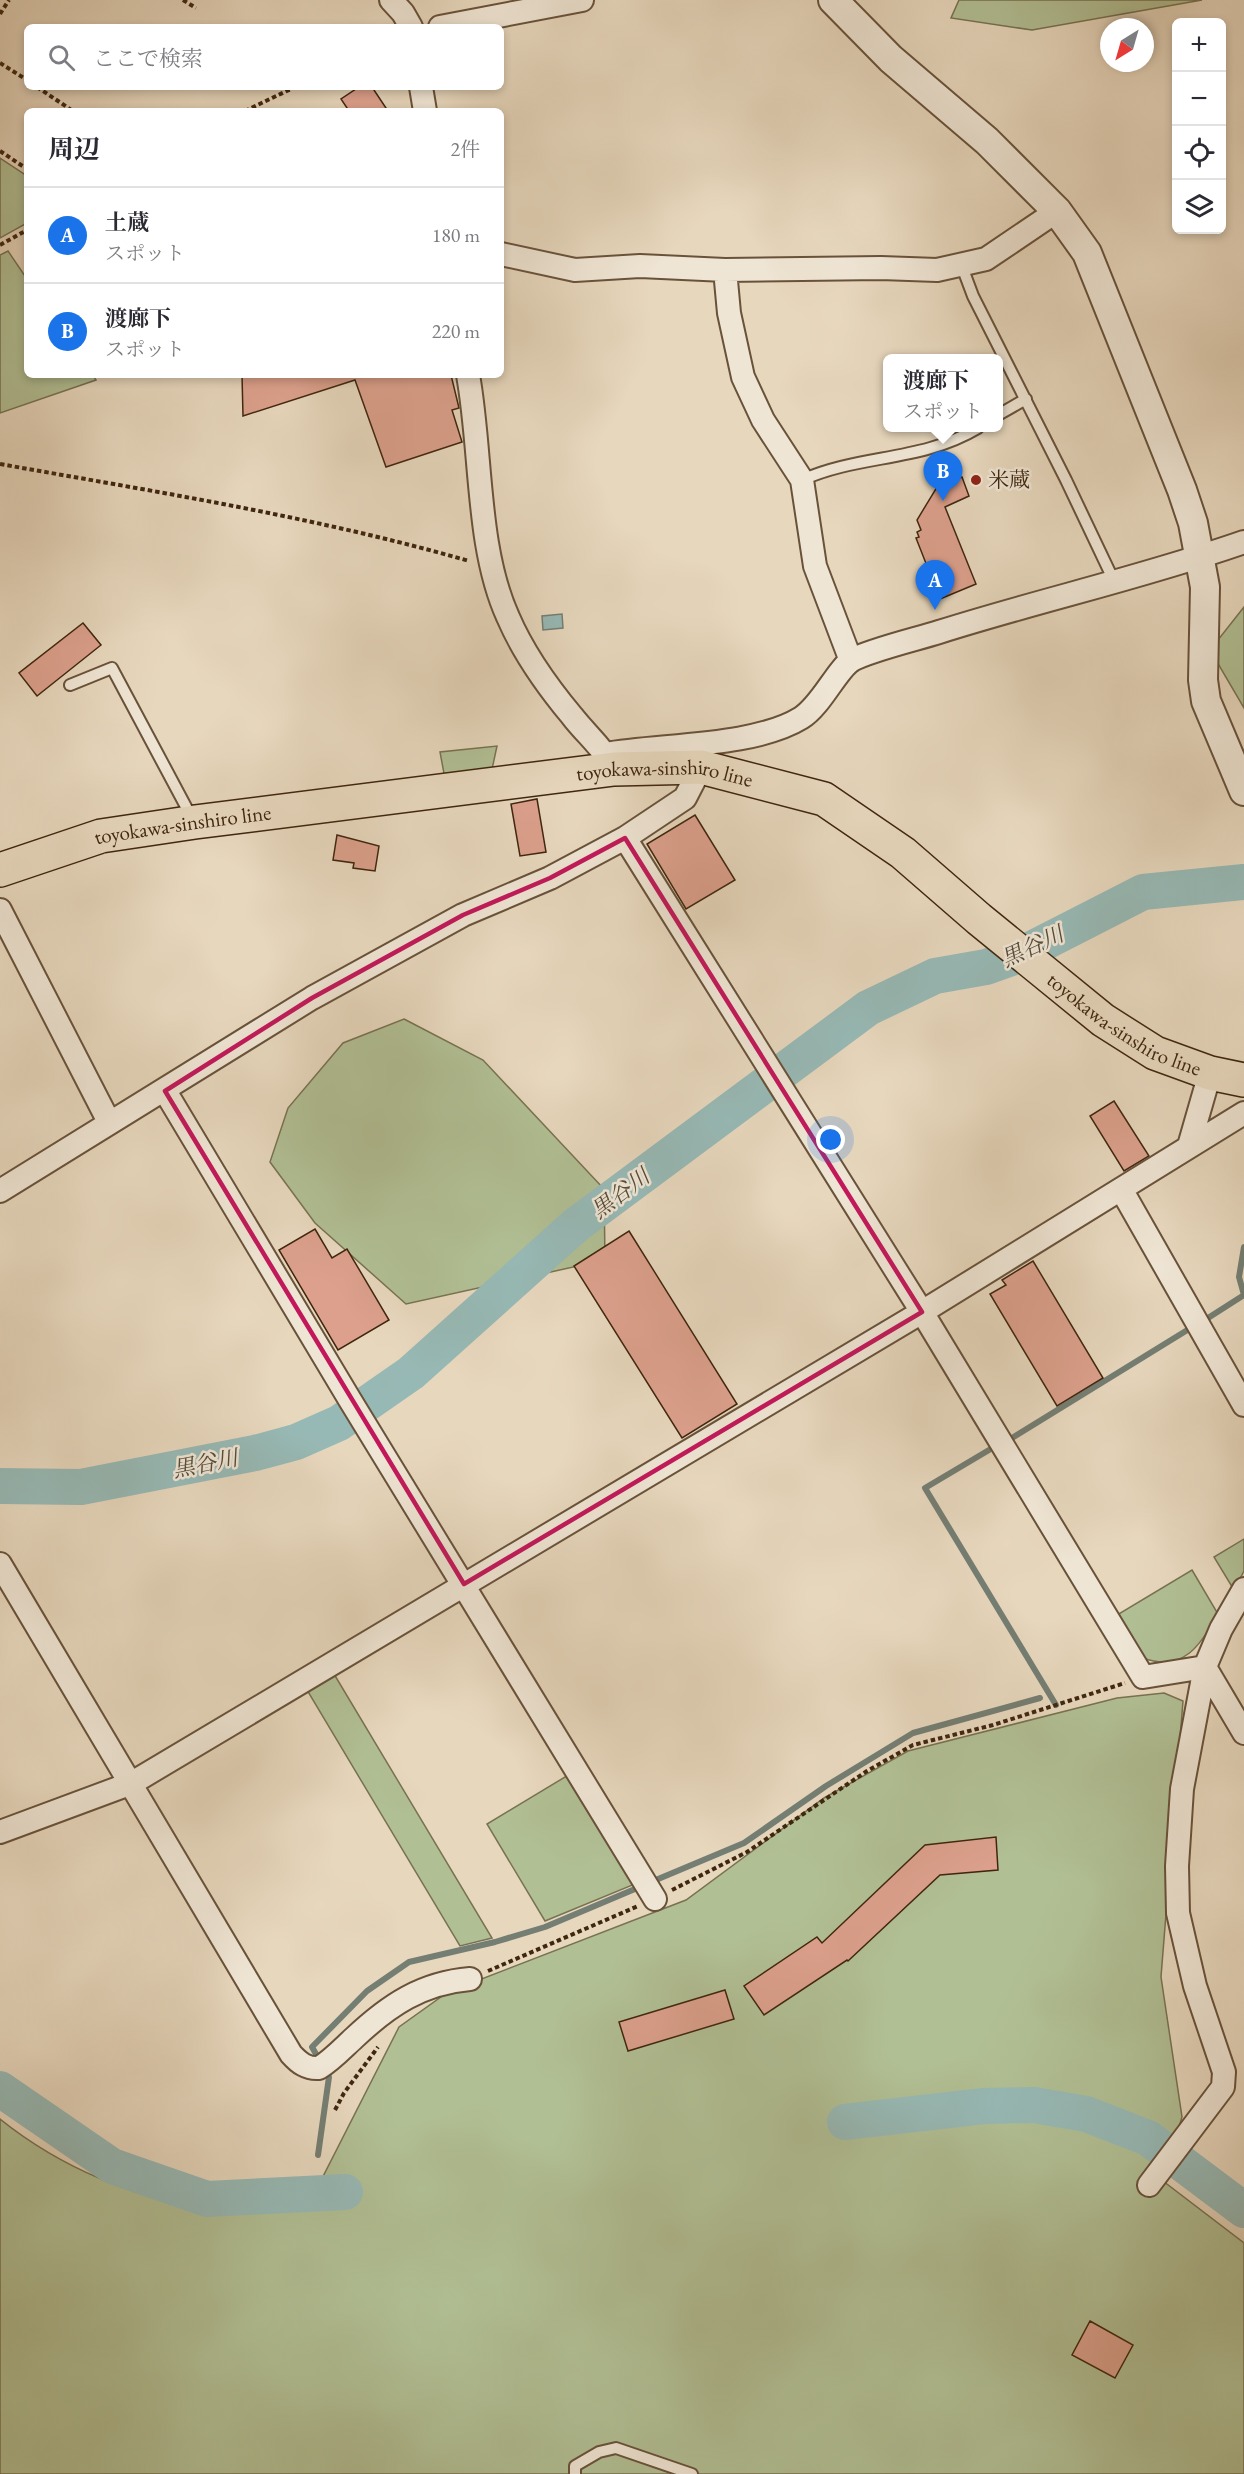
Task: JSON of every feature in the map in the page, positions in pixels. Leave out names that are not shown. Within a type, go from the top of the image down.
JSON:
[{"type":"main road","name":"toyokawa-sinshiro line","points":[[0,870],[101,836],[610,761],[701,767],[824,799],[903,853],[995,933],[1103,1020],[1155,1053],[1210,1073],[1244,1080]]},
{"type":"street","points":[[391,0],[410,24]]},
{"type":"street","points":[[412,24],[414,0]]},
{"type":"street","points":[[456,24],[582,0]]},
{"type":"street","points":[[833,0],[891,59],[987,141],[1056,211],[1087,254],[1182,490],[1200,557],[1205,587],[1203,680],[1206,701],[1244,791]]},
{"type":"street","points":[[422,90],[425,108]]},
{"type":"street","points":[[504,255],[575,270],[640,266],[725,270],[881,268],[937,270],[986,259],[1056,211]]},
{"type":"street","points":[[725,270],[729,313],[743,376],[763,420],[802,480],[815,566],[851,660]]},
{"type":"street","points":[[469,378],[476,416],[490,567],[508,617],[530,658],[570,715],[610,761],[774,730],[802,717],[823,697],[851,660],[986,617],[1200,557],[1244,542]]},
{"type":"street","points":[[0,1191],[312,998],[463,915],[550,879],[625,838],[685,798],[701,767]]},
{"type":"street","points":[[625,838],[921,1312],[1143,1677],[1205,1667]]},
{"type":"street","points":[[0,910],[109,1122]]},
{"type":"street","points":[[1189,1146],[1210,1073]]},
{"type":"street","points":[[165,1091],[655,1899]]},
{"type":"street","points":[[0,1832],[132,1783],[921,1312],[1244,1113]]},
{"type":"street","points":[[1121,1189],[1244,1405]]},
{"type":"street","points":[[0,1564],[291,2054],[305,2066],[319,2068],[374,2020],[405,1997],[448,1981],[470,1979]]},
{"type":"street","points":[[1149,2185],[1223,2087],[1224,2072],[1195,1986],[1178,1913],[1177,1866],[1182,1789],[1205,1667],[1221,1629],[1244,1589]]},
{"type":"street","points":[[1205,1667],[1244,1732]]},
{"type":"lane","points":[[961,264],[973,296],[1003,354]]},
{"type":"lane","points":[[1003,354],[1114,581]]},
{"type":"lane","points":[[1003,413],[1026,399]]},
{"type":"lane","points":[[802,480],[821,471],[893,458],[948,444],[970,432]]},
{"type":"lane","points":[[70,685],[112,668],[195,822]]},
{"type":"lane","points":[[575,2474],[575,2466],[599,2452],[616,2448],[692,2474]]},
{"type":"path","points":[[0,14],[9,0]]},
{"type":"path","points":[[183,0],[196,8]]},
{"type":"path","points":[[0,63],[24,79]]},
{"type":"path","points":[[42,90],[68,108]]},
{"type":"path","points":[[251,108],[289,90]]},
{"type":"path","points":[[0,151],[24,167]]},
{"type":"path","points":[[0,245],[24,232]]},
{"type":"path","points":[[0,464],[210,501],[393,539],[490,567]]},
{"type":"path","points":[[655,1899],[747,1852],[867,1771],[913,1745],[993,1725],[1143,1677]]},
{"type":"highlighted area","points":[[625,838],[922,1312],[464,1584],[165,1091],[312,998],[463,915],[550,878]]},
{"type":"green space","points":[[959,0],[1202,0],[1032,30],[951,18]]},
{"type":"green space","points":[[0,158],[24,174],[24,225],[0,238]]},
{"type":"green space","points":[[8,251],[24,275],[24,378],[95,378],[96,380],[0,413],[0,255]]},
{"type":"green space","points":[[1244,607],[1244,708],[1210,650]]},
{"type":"green space","points":[[497,746],[491,774],[445,779],[440,752]]},
{"type":"green space","points":[[404,1019],[483,1060],[604,1189],[605,1260],[406,1304],[315,1223],[270,1162],[288,1108],[343,1043]]},
{"type":"green space","points":[[1244,1539],[1244,1571],[1234,1590],[1214,1557]]},
{"type":"green space","points":[[1192,1570],[1218,1614],[1197,1646],[1180,1659],[1157,1662],[1143,1658],[1117,1615]]},
{"type":"green space","points":[[334,1674],[492,1938],[460,1946],[307,1690]]},
{"type":"green space","points":[[1164,1693],[1183,1701],[1161,1977],[1182,2117],[1163,2181],[1244,2243],[1244,2474],[0,2474],[0,2119],[24,2137],[74,2166],[101,2179],[156,2198],[223,2211],[311,2200],[399,2027],[448,1992],[686,1900],[824,1798],[908,1751],[1117,1698]]},
{"type":"green space","points":[[570,1774],[635,1884],[545,1921],[487,1824]]},
{"type":"water","points":[[562,614],[563,628],[543,630],[542,616]]},
{"type":"building","points":[[354,90],[374,90],[386,108],[347,108],[341,99]]},
{"type":"building","points":[[242,378],[452,378],[459,408],[452,410],[462,442],[386,467],[355,380],[243,416]]},
{"type":"building","points":[[962,477],[969,496],[945,507],[976,584],[940,599],[916,538],[919,537],[917,532],[921,530],[917,520],[937,487]]},
{"type":"building","points":[[83,623],[101,645],[37,696],[19,673]]},
{"type":"building","points":[[537,799],[546,852],[520,856],[511,804]]},
{"type":"building","points":[[695,815],[735,880],[686,909],[647,844]]},
{"type":"building","points":[[337,835],[379,846],[375,871],[353,868],[354,863],[333,860]]},
{"type":"building","points":[[1114,1101],[1149,1156],[1124,1171],[1090,1116]]},
{"type":"building","points":[[315,1229],[332,1258],[347,1249],[389,1320],[338,1350],[279,1250]]},
{"type":"building","points":[[629,1231],[737,1404],[682,1438],[574,1266]]},
{"type":"building","points":[[1033,1261],[1103,1378],[1057,1406],[990,1294],[1006,1285],[1002,1280]]},
{"type":"building","points":[[996,1837],[998,1870],[940,1875],[848,1961],[764,2015],[744,1986],[817,1937],[822,1943],[925,1845]]},
{"type":"building","points":[[725,1990],[734,2019],[628,2051],[619,2022]]},
{"type":"building","points":[[1090,2321],[1133,2345],[1115,2378],[1072,2355]]},
{"type":"waterway","name":"黒谷川","points":[[0,1486],[81,1487],[255,1453],[296,1442],[339,1423],[411,1373],[576,1225],[868,1008],[935,976],[986,967],[1020,955],[1143,892],[1244,882]]},
{"type":"waterway","points":[[1208,1318],[1244,1295],[1239,1277],[1244,1247]]},
{"type":"waterway","points":[[1012,1438],[1189,1329]]},
{"type":"waterway","points":[[989,1450],[925,1488],[1056,1705]]},
{"type":"waterway","points":[[651,1882],[744,1843],[826,1786],[913,1733],[1040,1698]]},
{"type":"waterway","points":[[320,2061],[312,2047],[367,1991],[409,1962],[495,1942],[545,1927],[642,1886]]},
{"type":"waterway","points":[[318,2155],[329,2077],[325,2070]]},
{"type":"waterway","points":[[0,2089],[112,2166],[207,2199],[345,2192]]},
{"type":"waterway","points":[[845,2122],[984,2106],[1034,2105],[1086,2114],[1148,2138],[1244,2210]]},
{"type":"place","name":"米蔵","points":[[976,480]]},
{"type":"place","name":"渡廊下","points":[[943,501]]},
{"type":"place","name":"土蔵","points":[[935,610]]}]
